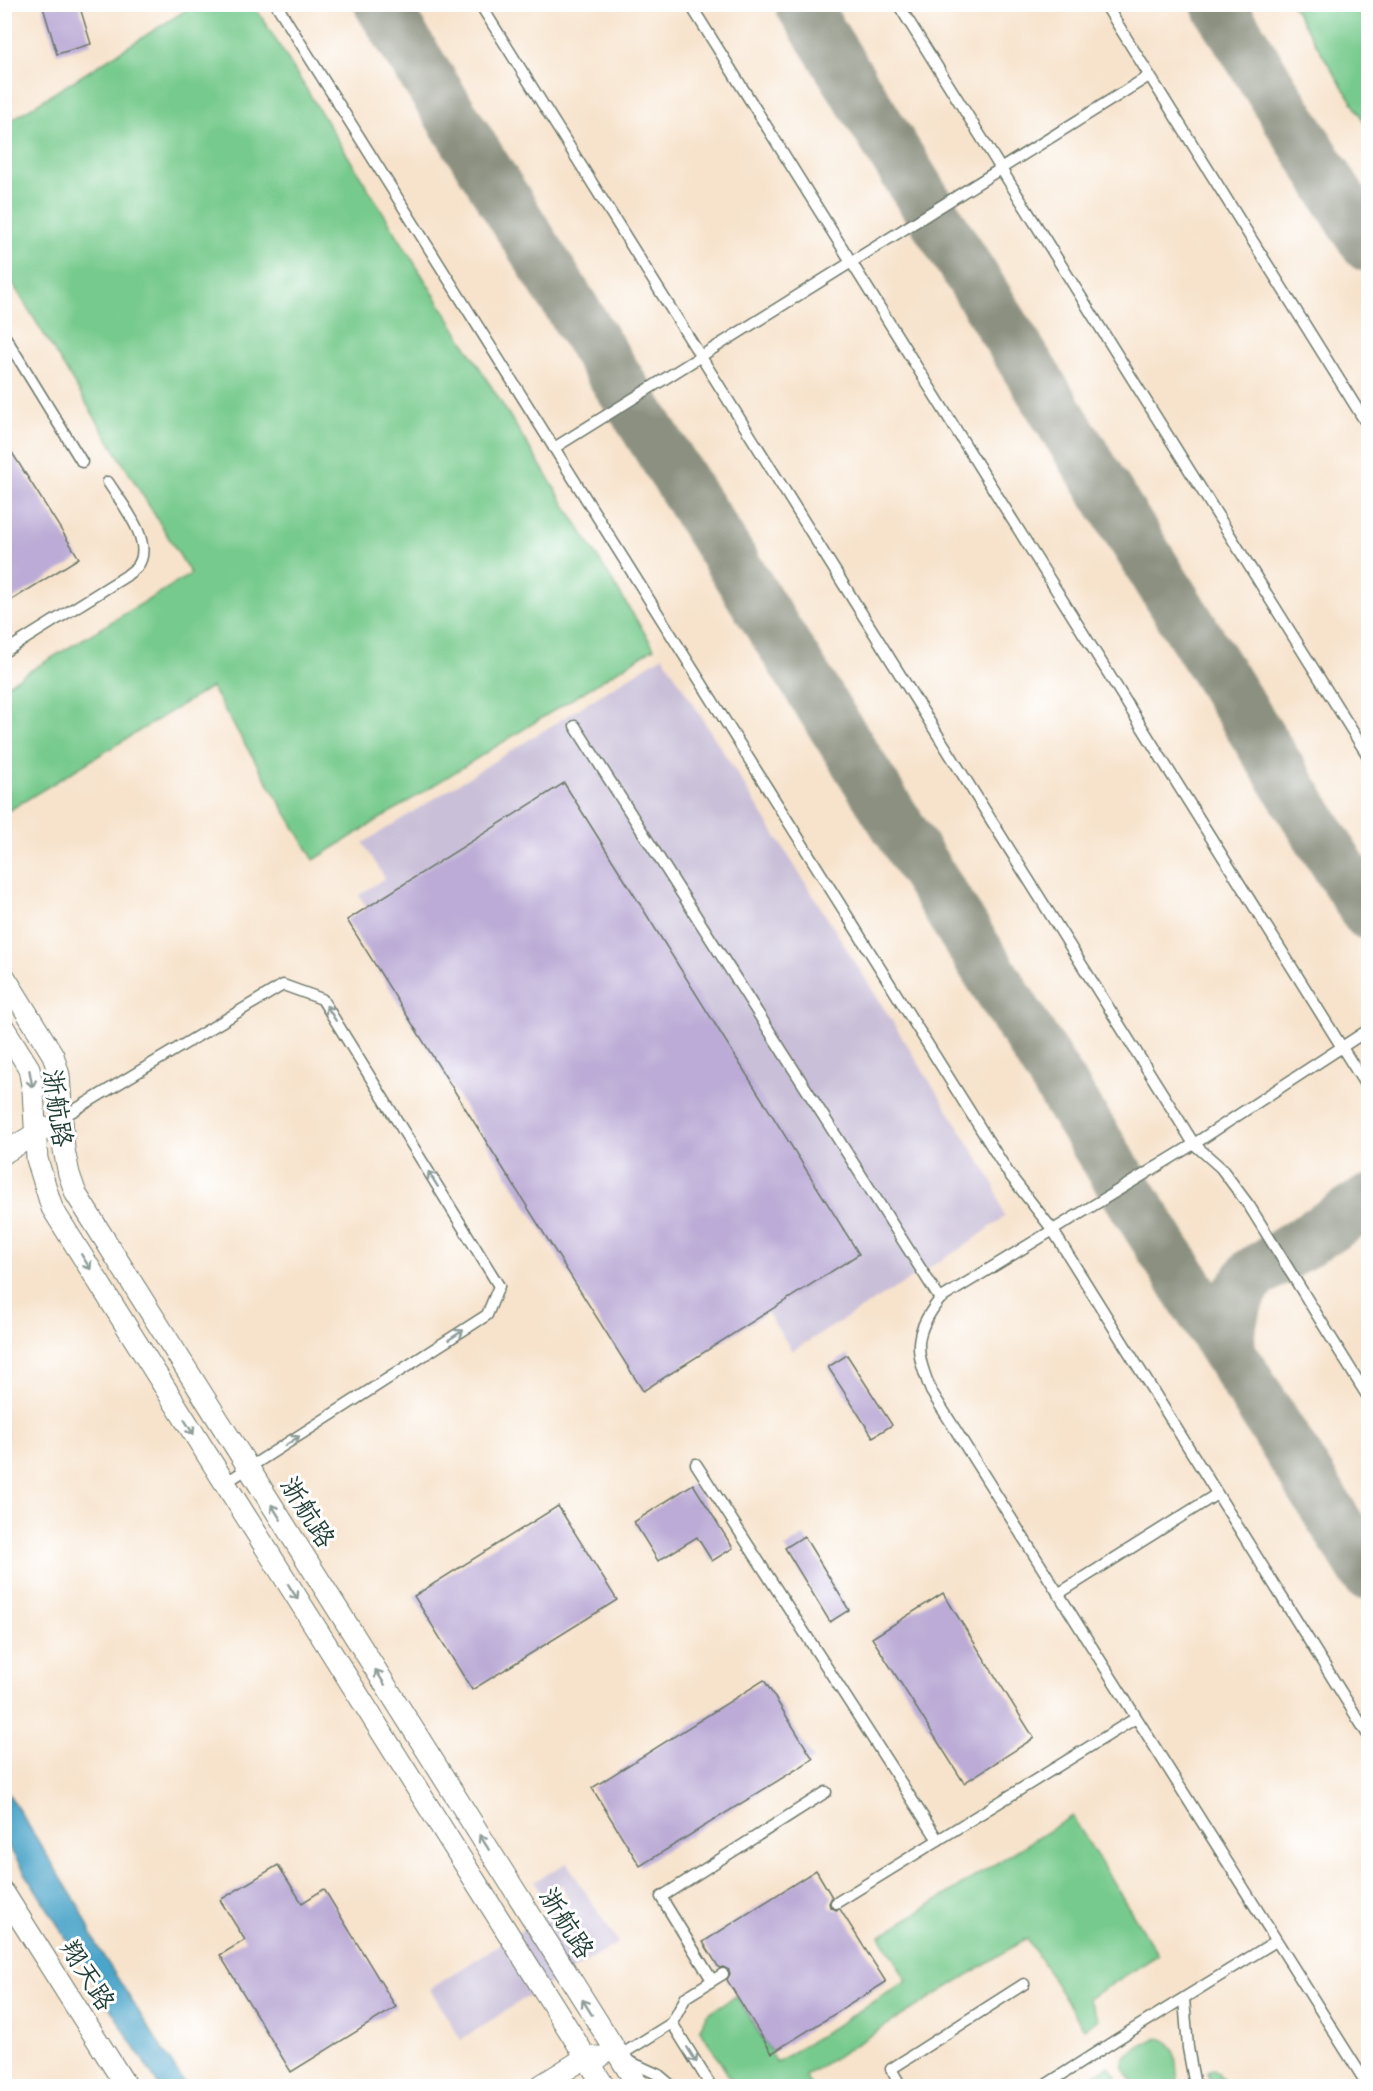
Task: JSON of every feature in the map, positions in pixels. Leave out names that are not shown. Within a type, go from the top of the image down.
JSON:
[{"type":"street","name":"浙航路","points":[[4,976],[53,1055],[59,1075],[64,1150],[76,1194],[638,2086]]},
{"type":"street","name":"浙航路","points":[[4,1028],[30,1068],[38,1159],[52,1208],[602,2086]]},
{"type":"street","points":[[4,1153],[63,1117]]},
{"type":"street","name":"翔天路","points":[[4,1893],[126,2086]]},
{"type":"street","points":[[540,2086],[585,2058],[619,2056]]},
{"type":"street","points":[[602,2086],[619,2056]]},
{"type":"lane","points":[[276,4],[1009,1174],[1052,1229],[1368,1735]]},
{"type":"lane","points":[[480,4],[1194,1144],[1221,1168],[1250,1207],[1368,1397]]},
{"type":"lane","points":[[690,4],[1368,1089]]},
{"type":"lane","points":[[898,4],[1368,756]]},
{"type":"lane","points":[[1105,4],[1368,426]]},
{"type":"lane","points":[[554,448],[1149,76]]},
{"type":"lane","points":[[4,335],[82,462]]},
{"type":"lane","points":[[4,652],[126,576],[138,566],[143,550],[140,532],[108,482]]},
{"type":"lane","points":[[575,726],[939,1299]]},
{"type":"lane","points":[[63,1117],[283,985],[322,999],[499,1287],[487,1315],[225,1483]]},
{"type":"lane","points":[[1368,1030],[1194,1144],[939,1299],[926,1317],[918,1342],[921,1366],[931,1391],[1368,2086]]},
{"type":"lane","points":[[696,1464],[939,1840]]},
{"type":"lane","points":[[1058,1593],[1217,1494]]},
{"type":"lane","points":[[836,1903],[1136,1718]]},
{"type":"lane","points":[[712,1980],[661,1897],[826,1792]]},
{"type":"lane","points":[[1044,2086],[1276,1941]]},
{"type":"lane","points":[[619,2056],[672,2023],[686,1997],[723,1974]]},
{"type":"lane","points":[[901,2086],[891,2069],[1024,1984]]},
{"type":"lane","points":[[1184,1999],[1188,2048],[1195,2086]]},
{"type":"lane","points":[[672,2023],[711,2086]]},
{"type":"lane","points":[[619,2056],[659,2075],[672,2086]]},
{"type":"shaded area","points":[[663,656],[993,1182],[1004,1217],[968,1244],[792,1351],[767,1312],[643,1391],[347,920],[367,908],[359,895],[385,878],[363,843]]},
{"type":"shaded area","points":[[567,1863],[618,1943],[519,2002],[461,2040],[430,1989],[569,1900],[561,1884],[541,1894],[535,1881]]},
{"type":"green space","points":[[194,5],[254,5],[654,648],[314,860],[211,687],[5,813],[5,686],[191,574],[5,271],[5,124]]},
{"type":"green space","points":[[1292,5],[1368,5],[1368,128]]},
{"type":"green space","points":[[1072,1816],[1158,1955],[1088,1999],[1099,2019],[1084,2029],[1027,1938],[805,2076],[811,2086],[735,2086],[700,2029],[707,2014],[736,1996],[777,2062],[907,1981],[880,1936]]},
{"type":"green space","points":[[1156,2038],[1164,2039],[1173,2049],[1179,2086],[1136,2086],[1125,2070],[1123,2061],[1126,2057],[1135,2049]]},
{"type":"green space","points":[[1109,2066],[1122,2086],[1076,2086]]},
{"type":"green space","points":[[1214,2070],[1227,2086],[1210,2086],[1208,2071]]},
{"type":"water","points":[[5,1788],[80,1908],[97,1946],[186,2086],[159,2086],[5,1841]]},
{"type":"building","points":[[42,4],[79,4],[91,44],[57,54]]},
{"type":"building","points":[[4,440],[79,558],[4,605]]},
{"type":"building","points":[[564,783],[859,1254],[643,1391],[347,920]]},
{"type":"building","points":[[847,1355],[892,1425],[873,1437],[828,1367]]},
{"type":"building","points":[[693,1484],[733,1548],[712,1561],[697,1537],[658,1561],[634,1522]]},
{"type":"building","points":[[558,1506],[617,1600],[472,1690],[414,1596]]},
{"type":"building","points":[[804,1536],[849,1610],[830,1622],[785,1548]]},
{"type":"building","points":[[943,1593],[1034,1738],[964,1783],[872,1638]]},
{"type":"building","points":[[764,1680],[813,1759],[640,1866],[592,1788]]},
{"type":"building","points":[[278,1865],[302,1903],[324,1889],[396,2007],[291,2072],[220,1955],[245,1940],[220,1900]]},
{"type":"building","points":[[816,1870],[832,1897],[830,1907],[840,1909],[886,1982],[772,2053],[727,1980],[729,1970],[719,1968],[703,1942]]},
{"type":"taxiway","points":[[381,4],[1368,1574]]},
{"type":"taxiway","points":[[802,4],[1368,913]]},
{"type":"taxiway","points":[[1218,4],[1368,245]]},
{"type":"taxiway","points":[[1229,1353],[1228,1331],[1233,1311],[1239,1294],[1253,1274],[1368,1202]]}]
